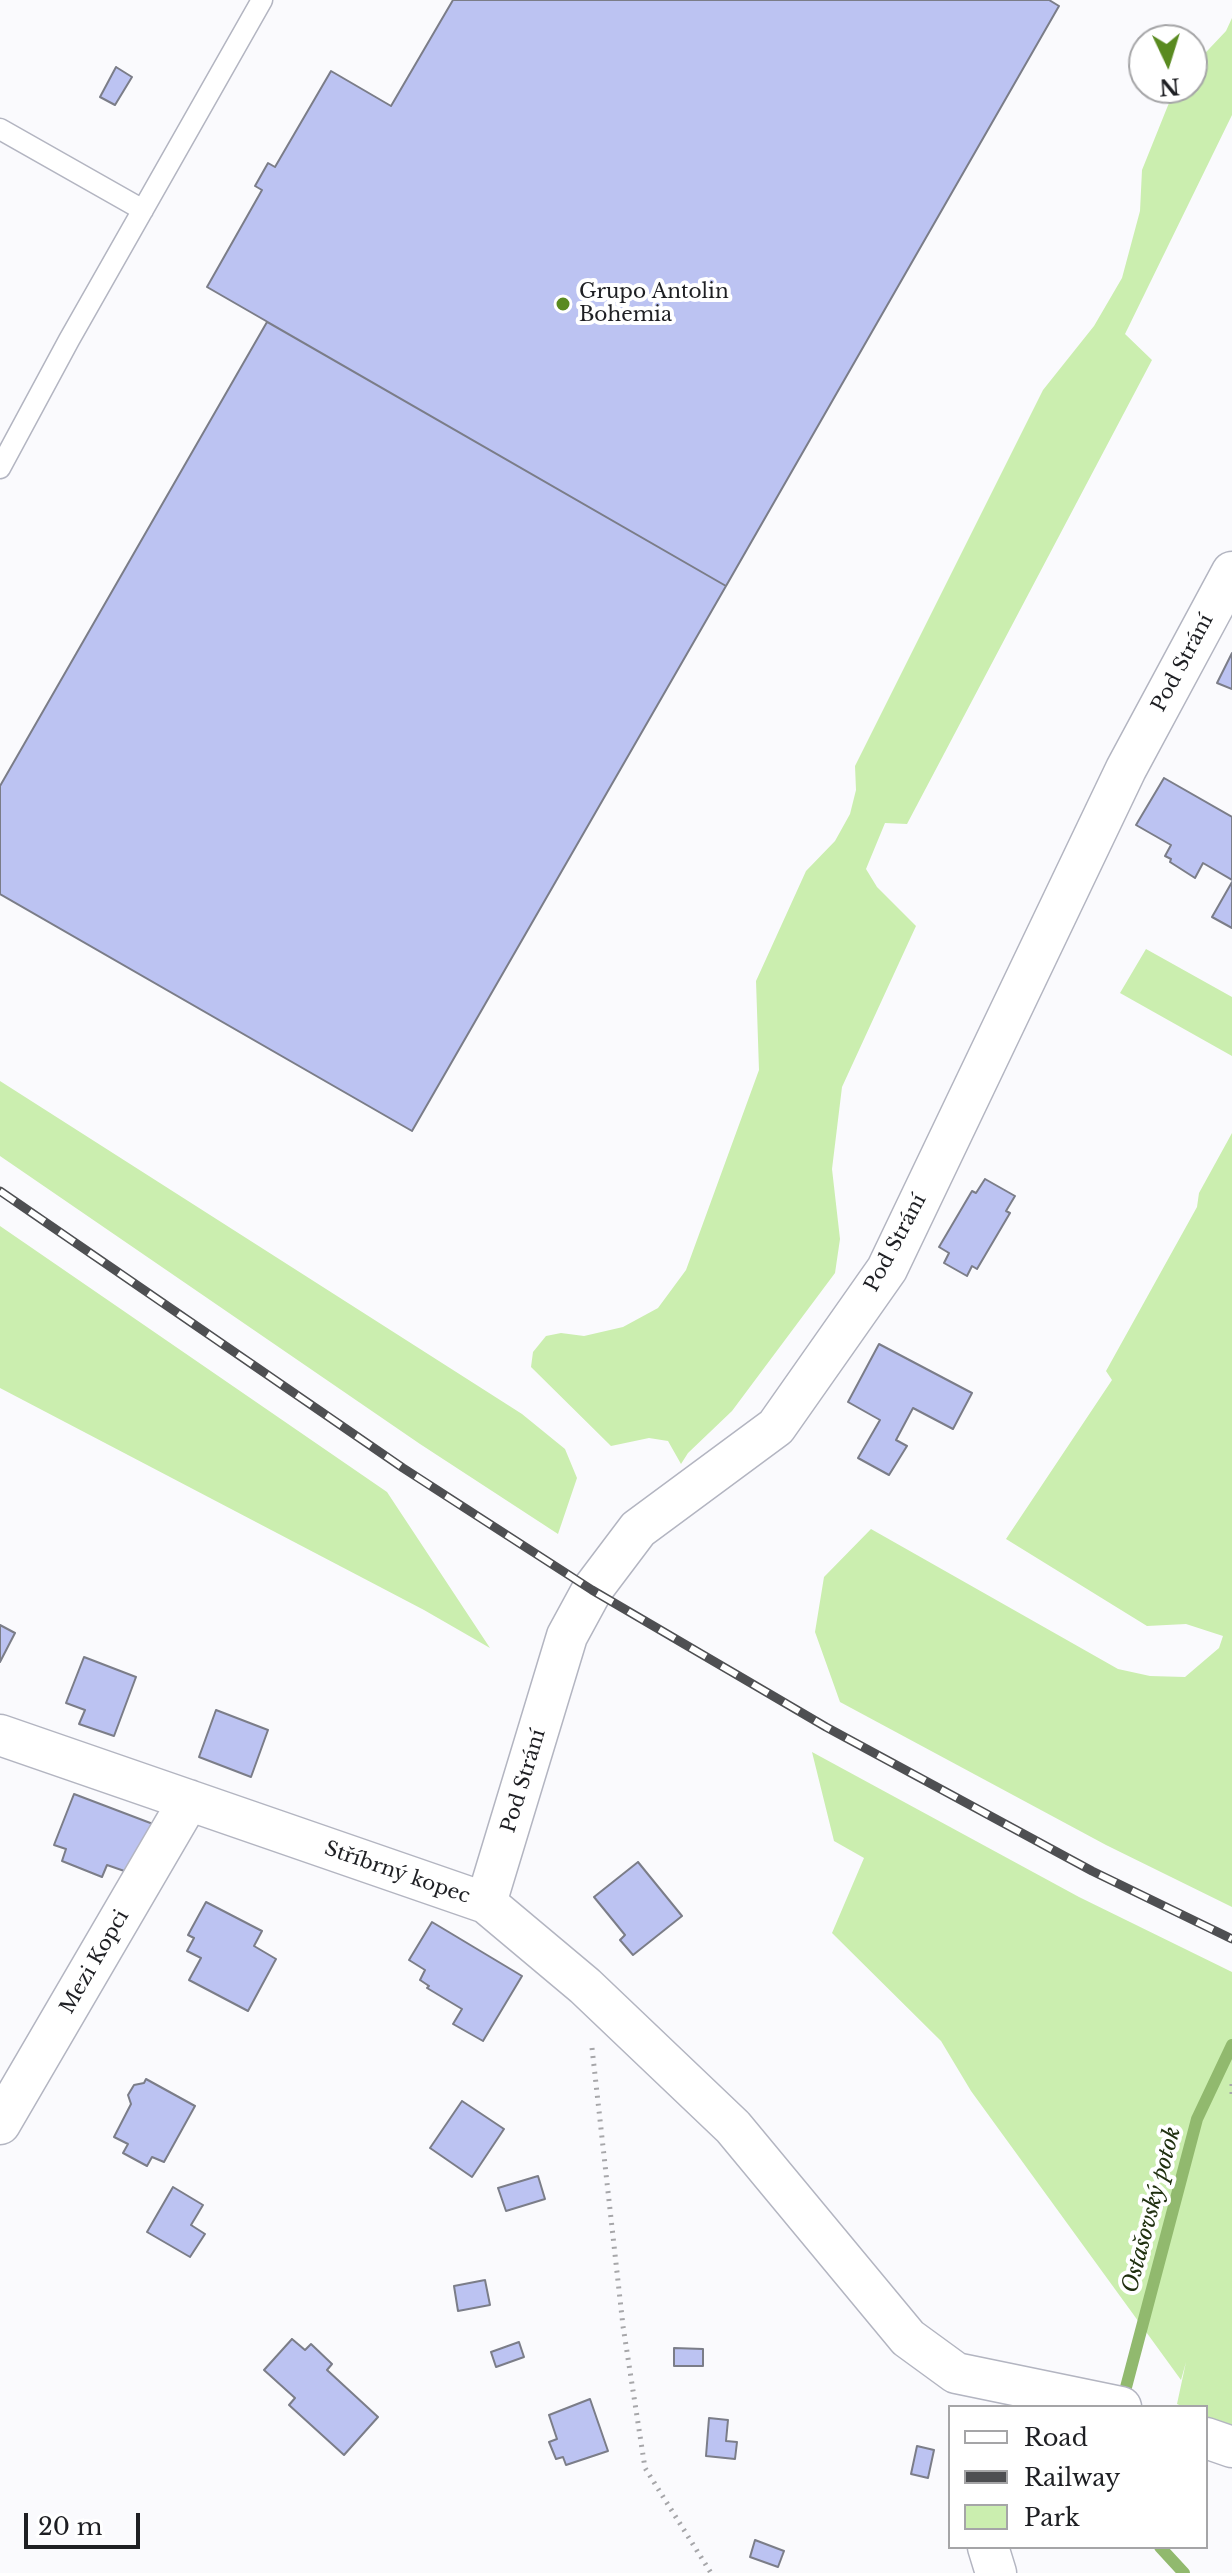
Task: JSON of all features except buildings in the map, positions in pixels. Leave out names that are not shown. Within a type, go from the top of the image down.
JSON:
[{"type":"street","name":"Pod Strání","points":[[486,1903],[567,1636],[586,1602],[638,1529],[776,1427],[887,1269],[1126,769],[1232,572]]},
{"type":"street","name":"Stříbrný kopec","points":[[0,1735],[486,1903],[585,1986],[733,2127],[908,2338],[958,2390]]},
{"type":"street","name":"Mezi Kopci","points":[[0,2124],[189,1800]]},
{"type":"street","points":[[958,2390],[1102,2405]]},
{"type":"street","points":[[1208,2439],[1232,2447]]},
{"type":"street","points":[[989,2549],[996,2573]]},
{"type":"lane","points":[[0,468],[262,0]]},
{"type":"lane","points":[[0,129],[143,210]]},
{"type":"path","points":[[592,2047],[623,2326],[645,2468],[711,2573]]},
{"type":"path","points":[[1232,2084],[1232,2095]]},
{"type":"green space","points":[[1232,18],[1232,115],[1125,334],[1152,360],[907,824],[885,823],[866,869],[877,887],[916,926],[842,1087],[832,1169],[840,1239],[835,1273],[732,1411],[688,1453],[681,1464],[668,1441],[649,1438],[611,1446],[531,1367],[533,1352],[546,1336],[561,1333],[584,1336],[623,1327],[658,1308],[686,1270],[759,1070],[756,981],[806,871],[835,841],[850,814],[856,790],[855,766],[1043,390],[1094,326],[1122,278],[1140,211],[1142,170],[1169,104],[1208,104],[1208,50],[1226,31]]},
{"type":"green space","points":[[1146,949],[1232,997],[1232,1056],[1120,993]]},
{"type":"green space","points":[[0,1081],[522,1414],[565,1449],[577,1478],[558,1534],[420,1444],[0,1156]]},
{"type":"green space","points":[[1232,1133],[1232,1907],[1106,1845],[840,1702],[815,1632],[824,1577],[871,1529],[1118,1669],[1150,1676],[1185,1677],[1219,1648],[1223,1636],[1186,1624],[1147,1626],[1006,1539],[1112,1380],[1106,1371],[1197,1207],[1199,1193]]},
{"type":"green space","points":[[0,1226],[387,1492],[490,1648],[424,1610],[0,1388]]},
{"type":"green space","points":[[812,1752],[1079,1897],[1232,1972],[1232,2428],[1208,2418],[1208,2405],[1177,2404],[1186,2362],[1181,2380],[971,2091],[941,2041],[832,1933],[864,1858],[834,1841]]},
{"type":"waterway","name":"Ostašovský potok","points":[[1125,2391],[1197,2119],[1232,2045]]},
{"type":"waterway","name":"Ostašovský potok","points":[[1162,2549],[1184,2573]]},
{"type":"railway","points":[[0,1191],[403,1468],[592,1590],[826,1727],[1092,1871],[1232,1939]]},
{"type":"place","name":"Grupo Antolin Bohemia","points":[[563,304]]}]
